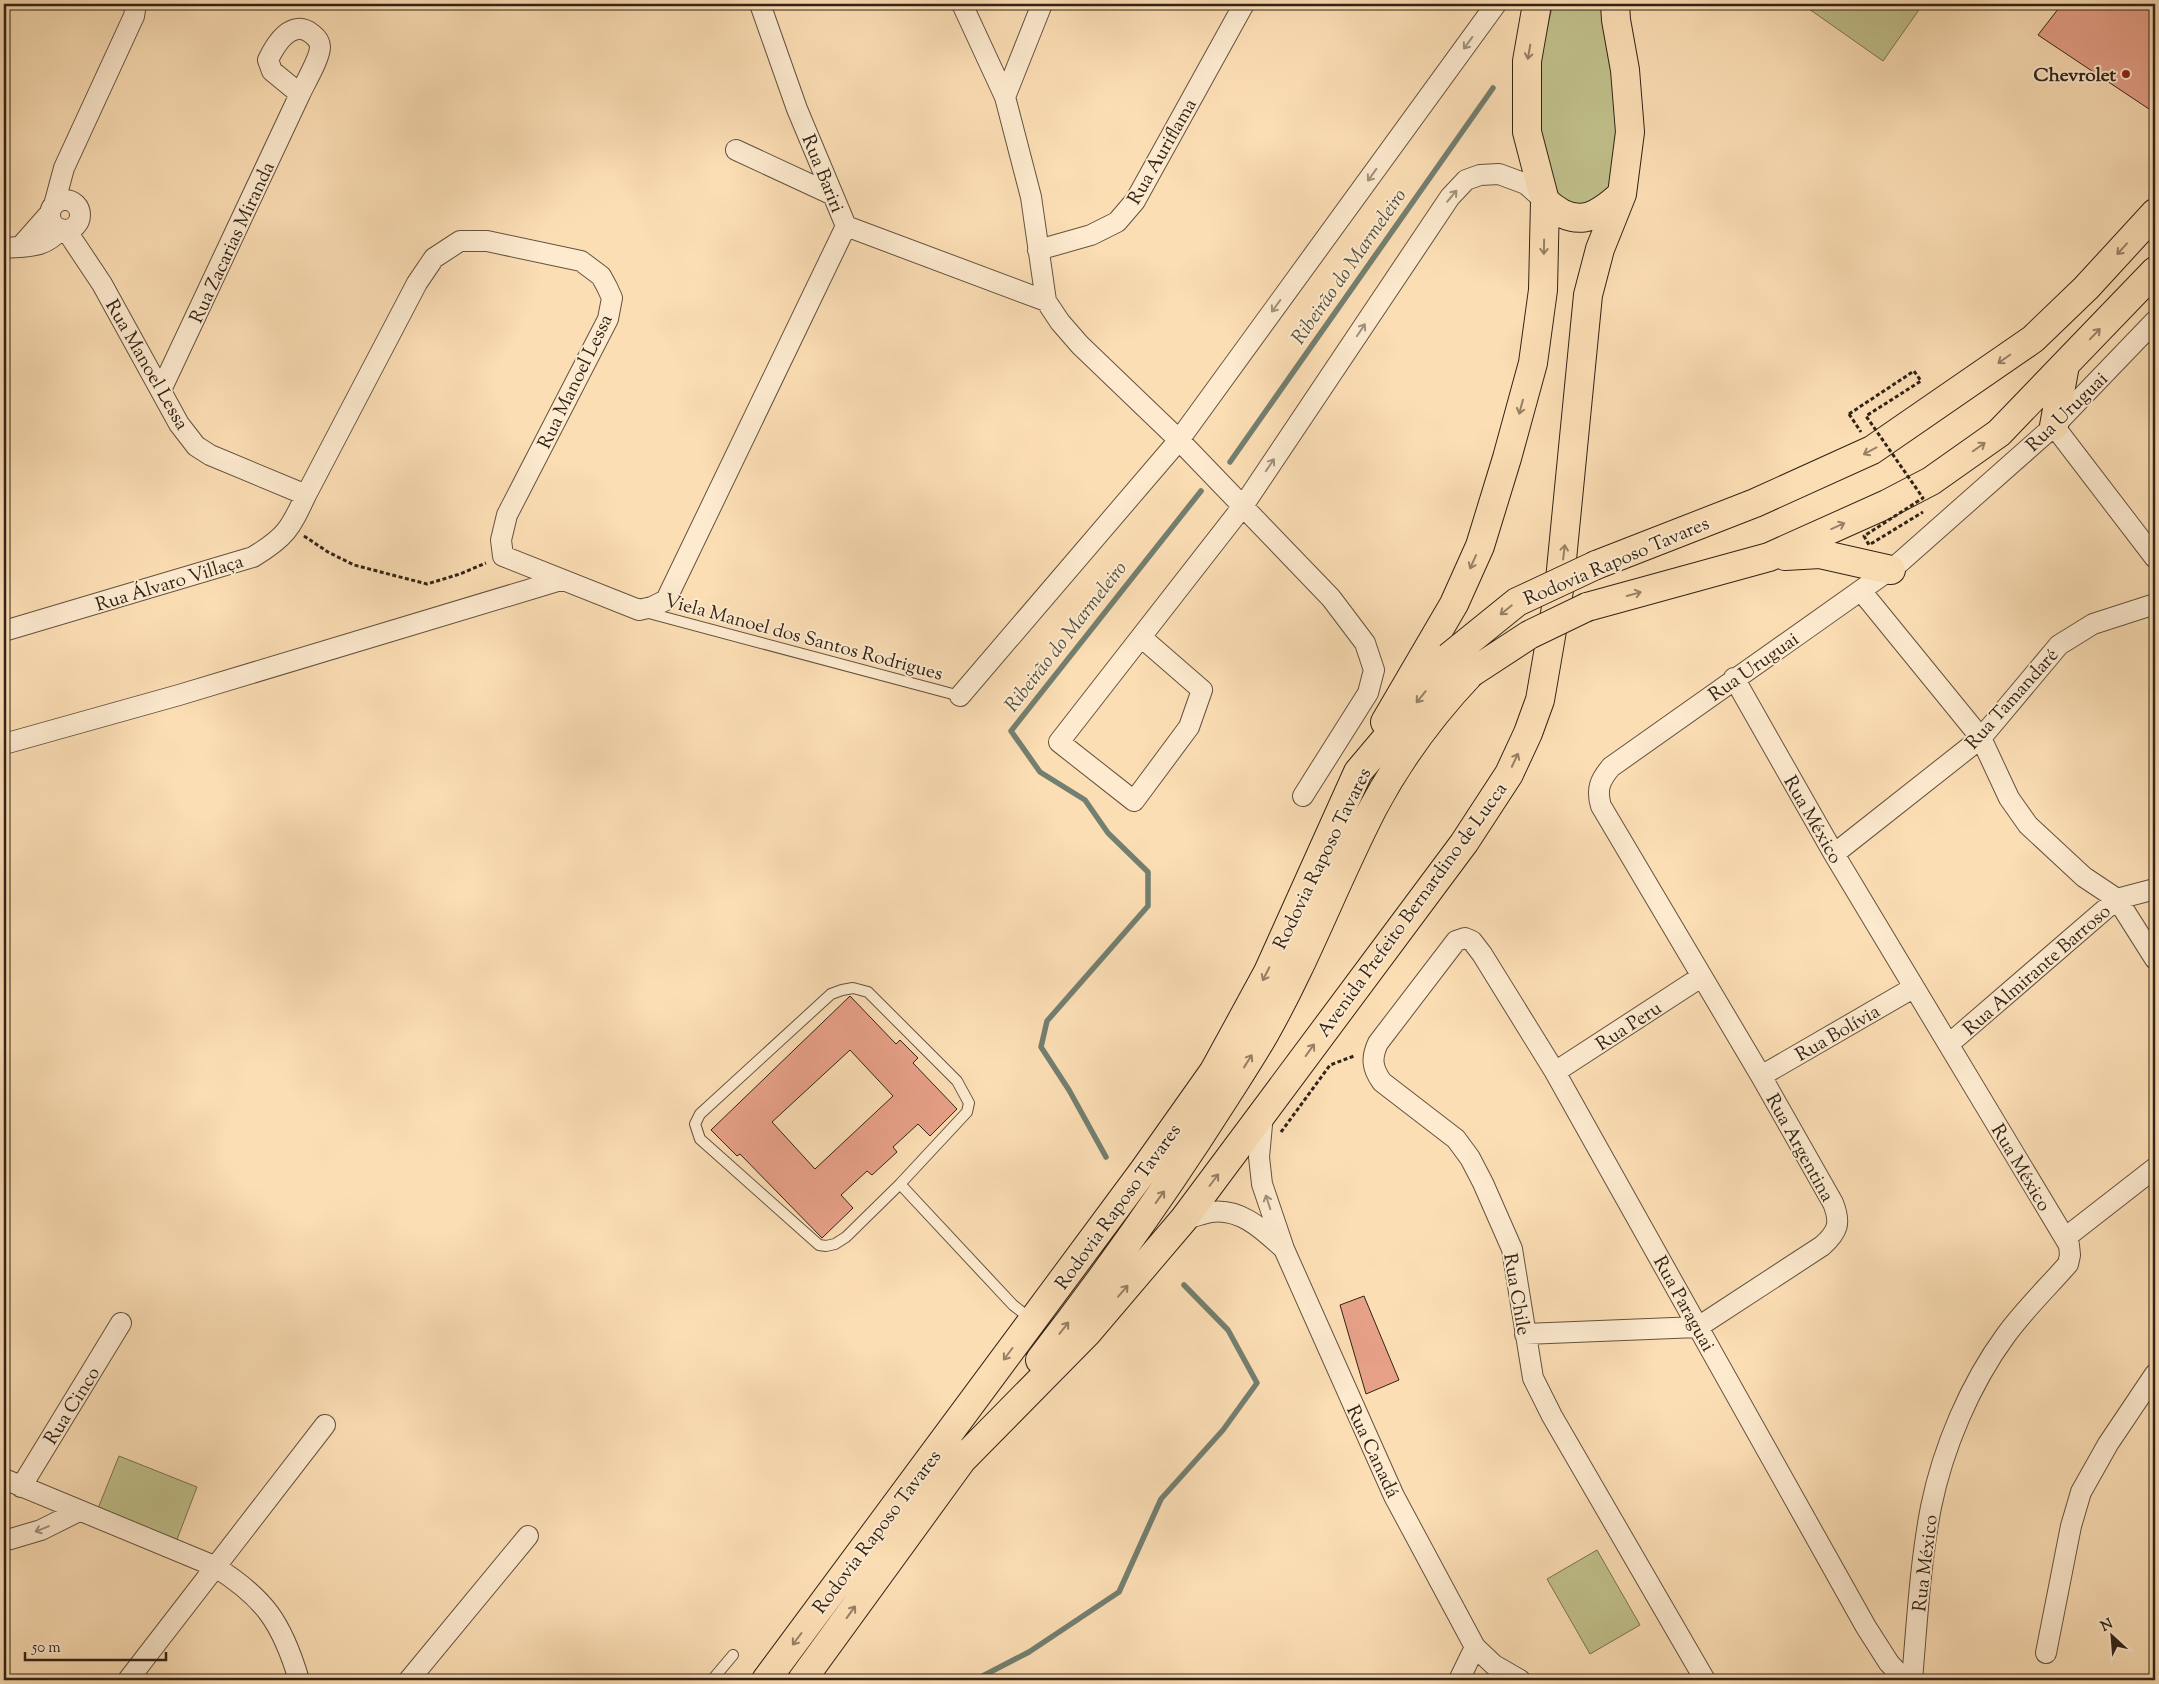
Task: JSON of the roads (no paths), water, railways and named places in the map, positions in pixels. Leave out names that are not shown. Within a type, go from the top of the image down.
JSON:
[{"type":"highway","points":[[1358,772],[1403,689],[1454,604],[1480,546],[1533,363],[1543,290],[1545,201],[1528,132],[1527,61],[1537,4]]},
{"type":"highway","name":"Avenida Prefeito Bernardino de Lucca","points":[[956,1466],[1087,1333],[1184,1219],[1464,843],[1509,774],[1528,733],[1540,700],[1559,590],[1588,295],[1600,249],[1622,194],[1630,132],[1626,70],[1616,20],[1615,4]]},
{"type":"highway","points":[[1545,201],[1566,217],[1582,218],[1596,215],[1622,194]]},
{"type":"highway","name":"Rodovia Raposo Tavares","points":[[766,1680],[1144,1170],[1214,1071],[1268,972],[1358,772],[1433,682],[1449,657],[1516,602],[1596,565],[1755,503],[1872,450],[2033,339],[2086,288],[2155,213]]},
{"type":"highway","name":"Rodovia Raposo Tavares","points":[[802,1680],[956,1466],[1080,1308],[1185,1162],[1269,1026],[1302,964],[1374,807],[1412,743],[1444,701],[1471,673],[1529,635],[1587,607],[1769,557],[1888,504],[1931,481],[1999,433],[2155,271]]},
{"type":"highway","points":[[2054,426],[2065,366]]},
{"type":"highway","points":[[1769,557],[1820,554],[1891,570]]},
{"type":"street","name":"Rua Manoel Lessa","points":[[136,4],[134,16],[64,168],[64,216],[179,424],[196,446],[210,455],[306,494],[417,283],[434,258],[460,241],[487,241],[581,261],[601,276],[607,287],[612,298],[608,319],[507,515],[501,540],[503,556],[561,580]]},
{"type":"street","name":"Rua Bariri","points":[[760,4],[797,108],[846,226],[1046,301]]},
{"type":"street","points":[[962,4],[1005,97],[1031,197],[1046,301],[1060,322],[1080,345],[1243,506],[1330,598],[1365,643],[1374,670],[1368,693],[1303,796]]},
{"type":"street","points":[[1005,97],[1042,4]]},
{"type":"street","name":"Rua Auriflama","points":[[1038,250],[1100,231],[1117,222],[1135,201],[1244,4]]},
{"type":"street","points":[[960,696],[1178,440],[1496,4]]},
{"type":"street","name":"Rua Zacarias Miranda","points":[[161,390],[300,94]]},
{"type":"street","points":[[736,150],[833,195]]},
{"type":"street","points":[[1141,637],[1202,690],[1189,728],[1134,801],[1059,742],[1243,506],[1450,197],[1466,180],[1480,175],[1500,174],[1526,184],[1545,201]]},
{"type":"street","points":[[12,248],[46,243],[52,240],[64,216]]},
{"type":"street","points":[[4,744],[179,695],[561,580],[639,610],[652,608],[666,600],[846,226]]},
{"type":"street","name":"Rua Uruguai","points":[[1761,1076],[1601,806],[1598,795],[1600,779],[1610,767],[1734,678],[1862,592],[1891,570],[2054,426],[2155,322]]},
{"type":"street","points":[[2054,426],[2155,558]]},
{"type":"street","name":"Rua Álvaro Villaça","points":[[4,628],[253,557],[274,544],[292,527],[306,494]]},
{"type":"street","points":[[1862,592],[1981,738],[2009,798],[2028,825],[2084,877],[2117,899],[2155,959]]},
{"type":"street","name":"Rua Tamandaré","points":[[1834,854],[1981,738],[2059,645],[2093,624],[2155,604]]},
{"type":"street","name":"Rua México","points":[[1734,678],[1913,988],[2065,1238],[2070,1254],[2068,1264],[2006,1334],[1979,1377],[1943,1460],[1931,1507],[1912,1680]]},
{"type":"street","name":"Rua Almirante Barroso","points":[[1948,1044],[2117,899],[2155,889]]},
{"type":"street","name":"Rua Paraguai","points":[[1376,1047],[1456,942],[1465,938],[1472,941],[1555,1072],[1866,1627],[1888,1663],[1905,1680]]},
{"type":"street","name":"Rua Peru","points":[[1555,1072],[1702,977]]},
{"type":"street","name":"Rua Bolívia","points":[[1761,1076],[1913,988]]},
{"type":"street","name":"Rua Chile","points":[[1376,1047],[1372,1056],[1373,1064],[1375,1073],[1382,1082],[1456,1139],[1470,1158],[1512,1249],[1533,1378],[1552,1416],[1704,1680]]},
{"type":"street","name":"Rua Argentina","points":[[1698,1327],[1822,1246],[1830,1239],[1838,1223],[1839,1217],[1833,1203],[1761,1076]]},
{"type":"street","name":"Rua Canadá","points":[[1263,1114],[1259,1160],[1262,1184],[1284,1249],[1394,1496],[1475,1647],[1494,1665],[1520,1680]]},
{"type":"street","points":[[2065,1238],[2155,1168]]},
{"type":"street","points":[[1184,1219],[1213,1212],[1243,1217],[1255,1223],[1284,1249]]},
{"type":"street","name":"Rua Cinco","points":[[12,1483],[121,1324]]},
{"type":"street","points":[[1525,1334],[1698,1327]]},
{"type":"street","points":[[2046,1653],[2070,1526],[2081,1492],[2108,1444],[2155,1374]]},
{"type":"street","points":[[128,1680],[214,1566],[325,1425]]},
{"type":"street","points":[[12,1483],[214,1566],[242,1584],[271,1615],[281,1631],[299,1680]]},
{"type":"street","points":[[4,1540],[41,1530],[78,1511]]},
{"type":"street","points":[[408,1680],[528,1536]]},
{"type":"street","points":[[1459,1680],[1475,1647]]},
{"type":"lane","name":"Viela Manoel dos Santos Rodrigues","points":[[639,610],[960,696]]},
{"type":"lane","points":[[853,988],[868,992],[957,1081],[969,1104],[967,1112],[900,1184],[846,1237],[835,1244],[819,1245],[700,1139],[695,1124],[700,1114],[831,994],[853,988]]},
{"type":"lane","points":[[900,1184],[1013,1305],[1032,1321]]},
{"type":"lane","points":[[712,1680],[733,1655]]},
{"type":"waterway","name":"Ribeirão do Marmeleiro","points":[[1230,462],[1493,88]]},
{"type":"waterway","name":"Ribeirão do Marmeleiro","points":[[1106,1157],[1069,1090],[1041,1047],[1047,1021],[1148,906],[1148,872],[1108,833],[1085,800],[1040,772],[1011,731],[1201,491]]},
{"type":"waterway","name":"Ribeirão do Marmeleiro","points":[[975,1680],[1029,1652],[1119,1592],[1161,1499],[1223,1430],[1257,1383],[1228,1330],[1184,1285]]},
{"type":"place","name":"Chevrolet","points":[[2126,74]]}]
